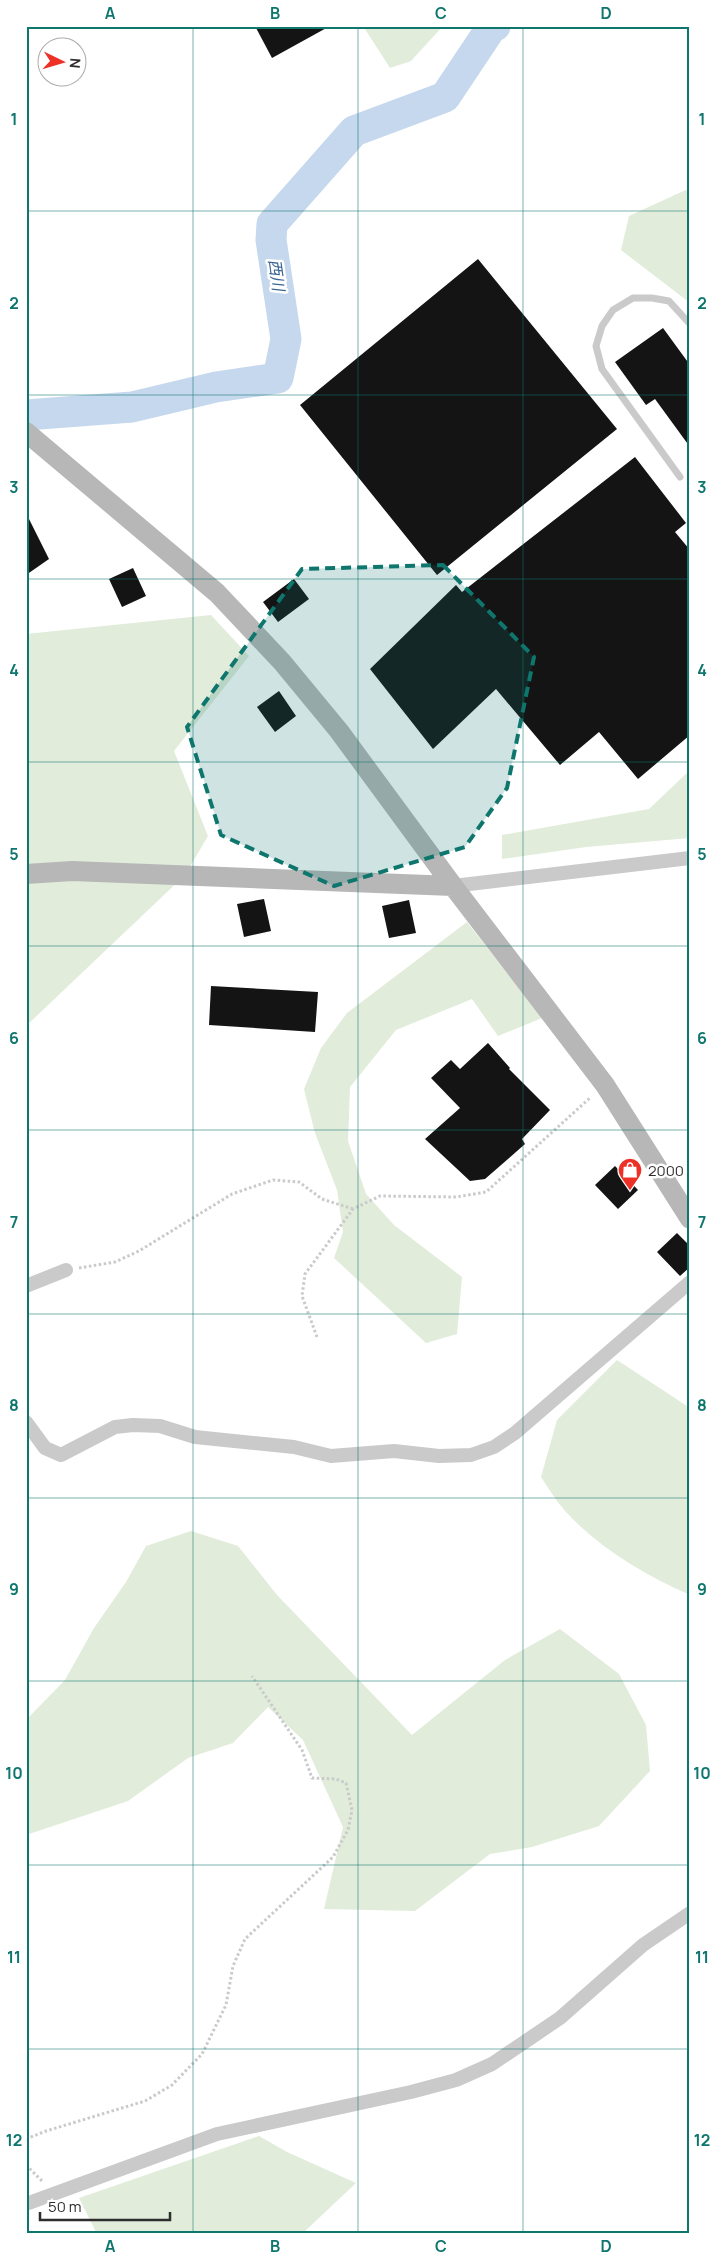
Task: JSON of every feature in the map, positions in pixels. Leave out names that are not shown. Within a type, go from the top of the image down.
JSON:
[{"type":"street","points":[[26,432],[217,594],[282,662],[339,731],[452,886],[605,1085],[690,1219]]},
{"type":"street","points":[[26,874],[72,870],[452,886],[690,858]]},
{"type":"street","points":[[26,1286],[66,1270]]},
{"type":"street","points":[[26,1422],[45,1448],[61,1455],[115,1427],[133,1425],[160,1426],[195,1437],[294,1447],[331,1456],[394,1451],[439,1456],[471,1455],[494,1447],[515,1433],[690,1282]]},
{"type":"street","points":[[26,2204],[217,2134],[411,2092],[456,2080],[492,2064],[560,2018],[643,1945],[690,1913]]},
{"type":"lane","points":[[680,477],[602,369],[596,346],[602,326],[613,310],[633,298],[652,298],[669,301],[690,324]]},
{"type":"path","points":[[318,1337],[302,1296],[305,1274],[352,1209],[380,1196],[456,1197],[486,1192],[605,1085]]},
{"type":"path","points":[[66,1270],[115,1262],[139,1251],[232,1194],[272,1180],[299,1182],[322,1199],[352,1209]]},
{"type":"path","points":[[26,2138],[46,2130],[145,2101],[172,2085],[202,2054],[226,2005],[233,1966],[245,1939],[333,1857],[348,1830],[352,1810],[346,1783],[336,1779],[312,1778],[302,1750],[252,1676]]},
{"type":"path","points":[[26,2164],[53,2194]]},
{"type":"highlighted area","points":[[443,565],[534,657],[507,788],[465,847],[334,886],[221,835],[187,727],[302,569]]},
{"type":"green space","points":[[363,26],[443,26],[411,61],[390,68]]},
{"type":"green space","points":[[690,188],[690,303],[621,250],[629,216]]},
{"type":"green space","points":[[211,615],[249,656],[174,751],[208,836],[185,875],[26,1026],[26,634]]},
{"type":"green space","points":[[690,770],[690,838],[586,847],[502,859],[502,835],[649,809]]},
{"type":"green space","points":[[467,922],[542,1018],[498,1036],[472,999],[396,1030],[350,1087],[348,1141],[366,1194],[394,1225],[462,1277],[457,1334],[426,1343],[334,1258],[343,1232],[337,1190],[315,1133],[304,1089],[321,1048],[347,1013]]},
{"type":"green space","points":[[617,1360],[690,1408],[690,1595],[640,1570],[608,1549],[566,1512],[541,1477],[557,1420]]},
{"type":"green space","points":[[191,1531],[238,1546],[277,1595],[412,1735],[505,1660],[560,1629],[619,1674],[646,1725],[650,1771],[599,1826],[532,1847],[490,1854],[415,1911],[324,1909],[343,1827],[303,1740],[268,1707],[233,1743],[188,1758],[128,1801],[26,1835],[26,1720],[65,1680],[94,1628],[126,1582],[146,1546]]},
{"type":"green space","points":[[259,2136],[287,2152],[356,2183],[302,2234],[97,2234],[79,2198]]},
{"type":"building","points":[[255,26],[330,26],[272,58]]},
{"type":"building","points":[[478,259],[617,429],[437,575],[300,405]]},
{"type":"building","points":[[663,328],[690,365],[690,447],[655,399],[646,405],[615,362]]},
{"type":"building","points":[[635,457],[686,523],[675,532],[690,550],[690,735],[638,779],[599,732],[560,765],[496,689],[433,749],[370,669],[456,585],[462,592]]},
{"type":"building","points":[[26,513],[49,559],[26,575]]},
{"type":"building","points":[[133,568],[146,596],[122,607],[109,579]]},
{"type":"building","points":[[294,579],[309,599],[278,622],[263,602]]},
{"type":"building","points":[[279,691],[296,716],[275,732],[257,707]]},
{"type":"building","points":[[264,899],[271,931],[244,937],[237,904]]},
{"type":"building","points":[[409,900],[416,933],[389,938],[382,906]]},
{"type":"building","points":[[211,986],[318,992],[315,1032],[209,1025]]},
{"type":"building","points":[[488,1043],[509,1069],[550,1110],[522,1139],[525,1144],[485,1179],[470,1181],[425,1139],[460,1108],[431,1078],[451,1060],[460,1069]]},
{"type":"building","points":[[615,1166],[638,1190],[618,1209],[595,1185]]},
{"type":"building","points":[[677,1233],[690,1246],[690,1267],[680,1276],[657,1252]]},
{"type":"waterway","name":"西川","points":[[26,415],[132,407],[216,387],[278,378],[286,339],[271,240],[272,224],[354,131],[445,97],[491,28],[495,26]]},
{"type":"place","name":"2000","points":[[630,1191]]}]
